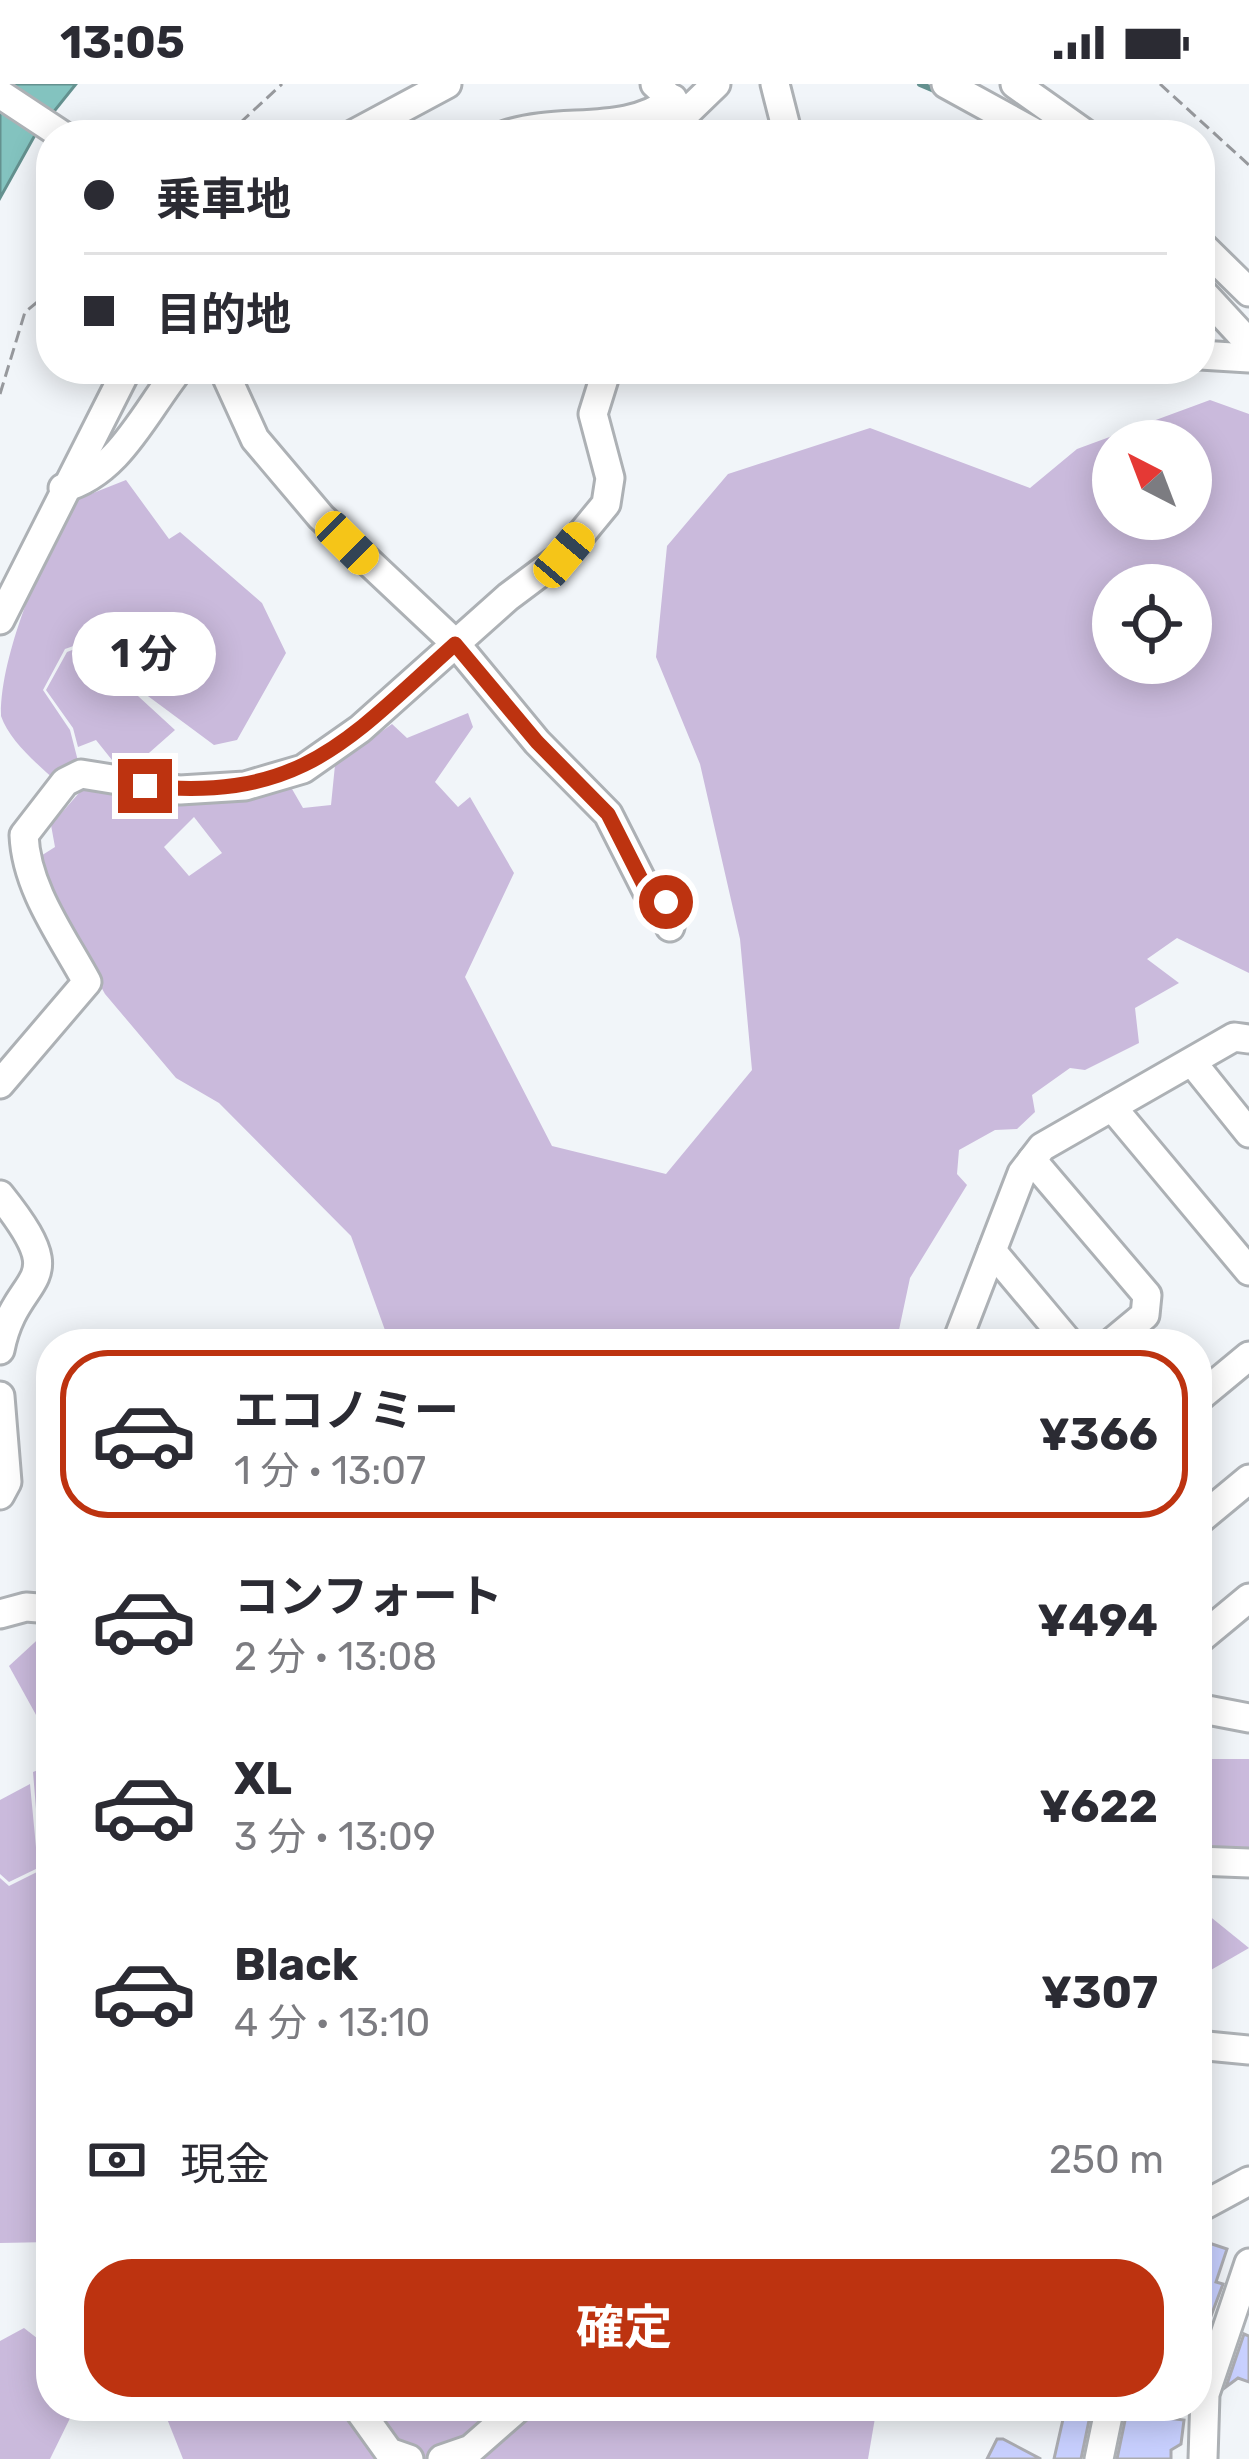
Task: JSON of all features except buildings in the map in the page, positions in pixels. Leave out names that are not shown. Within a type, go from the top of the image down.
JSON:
[{"type":"street","points":[[380,120],[446,84]]},
{"type":"street","points":[[639,120],[716,84]]},
{"type":"street","points":[[775,84],[784,120]]},
{"type":"street","points":[[946,84],[1012,120]]},
{"type":"street","points":[[1015,84],[1066,120]]},
{"type":"street","points":[[0,94],[39,120]]},
{"type":"street","points":[[1215,259],[1249,292]]},
{"type":"street","points":[[1215,306],[1249,343]]},
{"type":"street","points":[[1215,356],[1249,358]]},
{"type":"street","points":[[0,620],[119,384]]},
{"type":"street","points":[[63,488],[89,481],[120,451],[168,384]]},
{"type":"street","points":[[230,384],[255,439],[321,517],[455,644],[537,742],[608,814],[647,891],[673,912],[670,927]]},
{"type":"street","points":[[0,1084],[87,982],[35,885],[25,854],[24,835],[65,782],[80,774],[180,790],[245,786],[303,769],[360,729],[564,555],[606,504],[610,478],[592,415],[602,384]]},
{"type":"street","points":[[962,1329],[1032,1160],[1042,1147],[1234,1037],[1249,1039]]},
{"type":"street","points":[[1192,1062],[1249,1132]]},
{"type":"street","points":[[1112,1107],[1249,1270]]},
{"type":"street","points":[[1032,1160],[1147,1295],[1145,1316],[1129,1329]]},
{"type":"street","points":[[0,1195],[34,1238],[38,1262],[33,1288],[3,1334],[0,1350]]},
{"type":"street","points":[[992,1251],[1057,1329]]},
{"type":"street","points":[[1212,1387],[1249,1356]]},
{"type":"street","points":[[0,1396],[7,1482],[0,1495]]},
{"type":"street","points":[[1212,1510],[1249,1479]]},
{"type":"street","points":[[1212,1629],[1249,1598]]},
{"type":"street","points":[[0,1614],[36,1607]]},
{"type":"street","points":[[1212,1711],[1249,1718]]},
{"type":"street","points":[[1212,1862],[1249,1863]]},
{"type":"street","points":[[1212,2046],[1249,2050]]},
{"type":"street","points":[[1212,2202],[1249,2181]]},
{"type":"street","points":[[1212,2373],[1249,2263]]},
{"type":"street","points":[[367,2421],[389,2452],[409,2459]]},
{"type":"street","points":[[442,2459],[471,2449],[503,2421]]},
{"type":"street","points":[[1100,2459],[1107,2421]]},
{"type":"street","points":[[1202,2459],[1204,2421]]},
{"type":"path","points":[[243,120],[282,84]]},
{"type":"path","points":[[1160,84],[1200,120]]},
{"type":"path","points":[[1215,134],[1249,165]]},
{"type":"path","points":[[0,394],[25,312],[36,303]]},
{"type":"shaded area","points":[[1210,400],[1249,414],[1249,973],[1177,938],[1147,959],[1179,983],[1135,1008],[1139,1043],[1085,1070],[1070,1068],[1032,1095],[1035,1112],[1017,1129],[995,1130],[959,1150],[957,1174],[967,1185],[910,1278],[899,1329],[385,1329],[351,1236],[219,1103],[176,1078],[105,994],[54,903],[36,859],[55,847],[51,825],[86,785],[281,786],[292,789],[303,808],[331,805],[335,765],[392,724],[407,738],[468,713],[473,727],[435,782],[458,807],[470,797],[514,873],[465,977],[552,1146],[666,1174],[752,1070],[740,939],[700,764],[656,657],[667,546],[728,474],[870,428],[1030,488],[1077,449],[1092,443],[1092,540],[1212,540],[1212,420],[1156,420]],"holes":[[[194,817],[222,853],[189,876],[164,847]]]},
{"type":"shaded area","points":[[126,480],[169,539],[180,532],[262,603],[286,653],[237,740],[214,745],[129,682],[110,633],[65,649],[43,690],[70,730],[78,761],[56,781],[17,743],[1,716],[7,666],[34,584],[66,512],[78,499]]},
{"type":"shaded area","points":[[109,636],[126,685],[175,730],[124,775],[96,740],[78,747],[73,728],[46,690],[67,652]]},
{"type":"shaded area","points":[[36,1641],[36,1715],[9,1666]]},
{"type":"shaded area","points":[[1212,1759],[1249,1759],[1249,1849],[1212,1845]]},
{"type":"shaded area","points":[[30,1784],[36,1869],[9,1882],[0,1874],[0,1800]]},
{"type":"shaded area","points":[[36,1872],[36,2242],[0,2243],[0,1878],[9,1886]]},
{"type":"shaded area","points":[[1212,1918],[1249,1948],[1212,1969]]},
{"type":"shaded area","points":[[24,2328],[36,2337],[36,2421],[69,2421],[50,2459],[0,2459],[0,2341]]},
{"type":"shaded area","points":[[168,2421],[874,2421],[868,2459],[183,2459]]},
{"type":"water","points":[[0,84],[76,84],[47,120],[36,120],[36,134],[0,198]]},
{"type":"waterway","points":[[920,84],[939,92]]},
{"type":"route","points":[[145,786],[180,790],[245,786],[303,769],[360,729],[455,644],[537,742],[608,814],[647,891],[666,902]]}]
